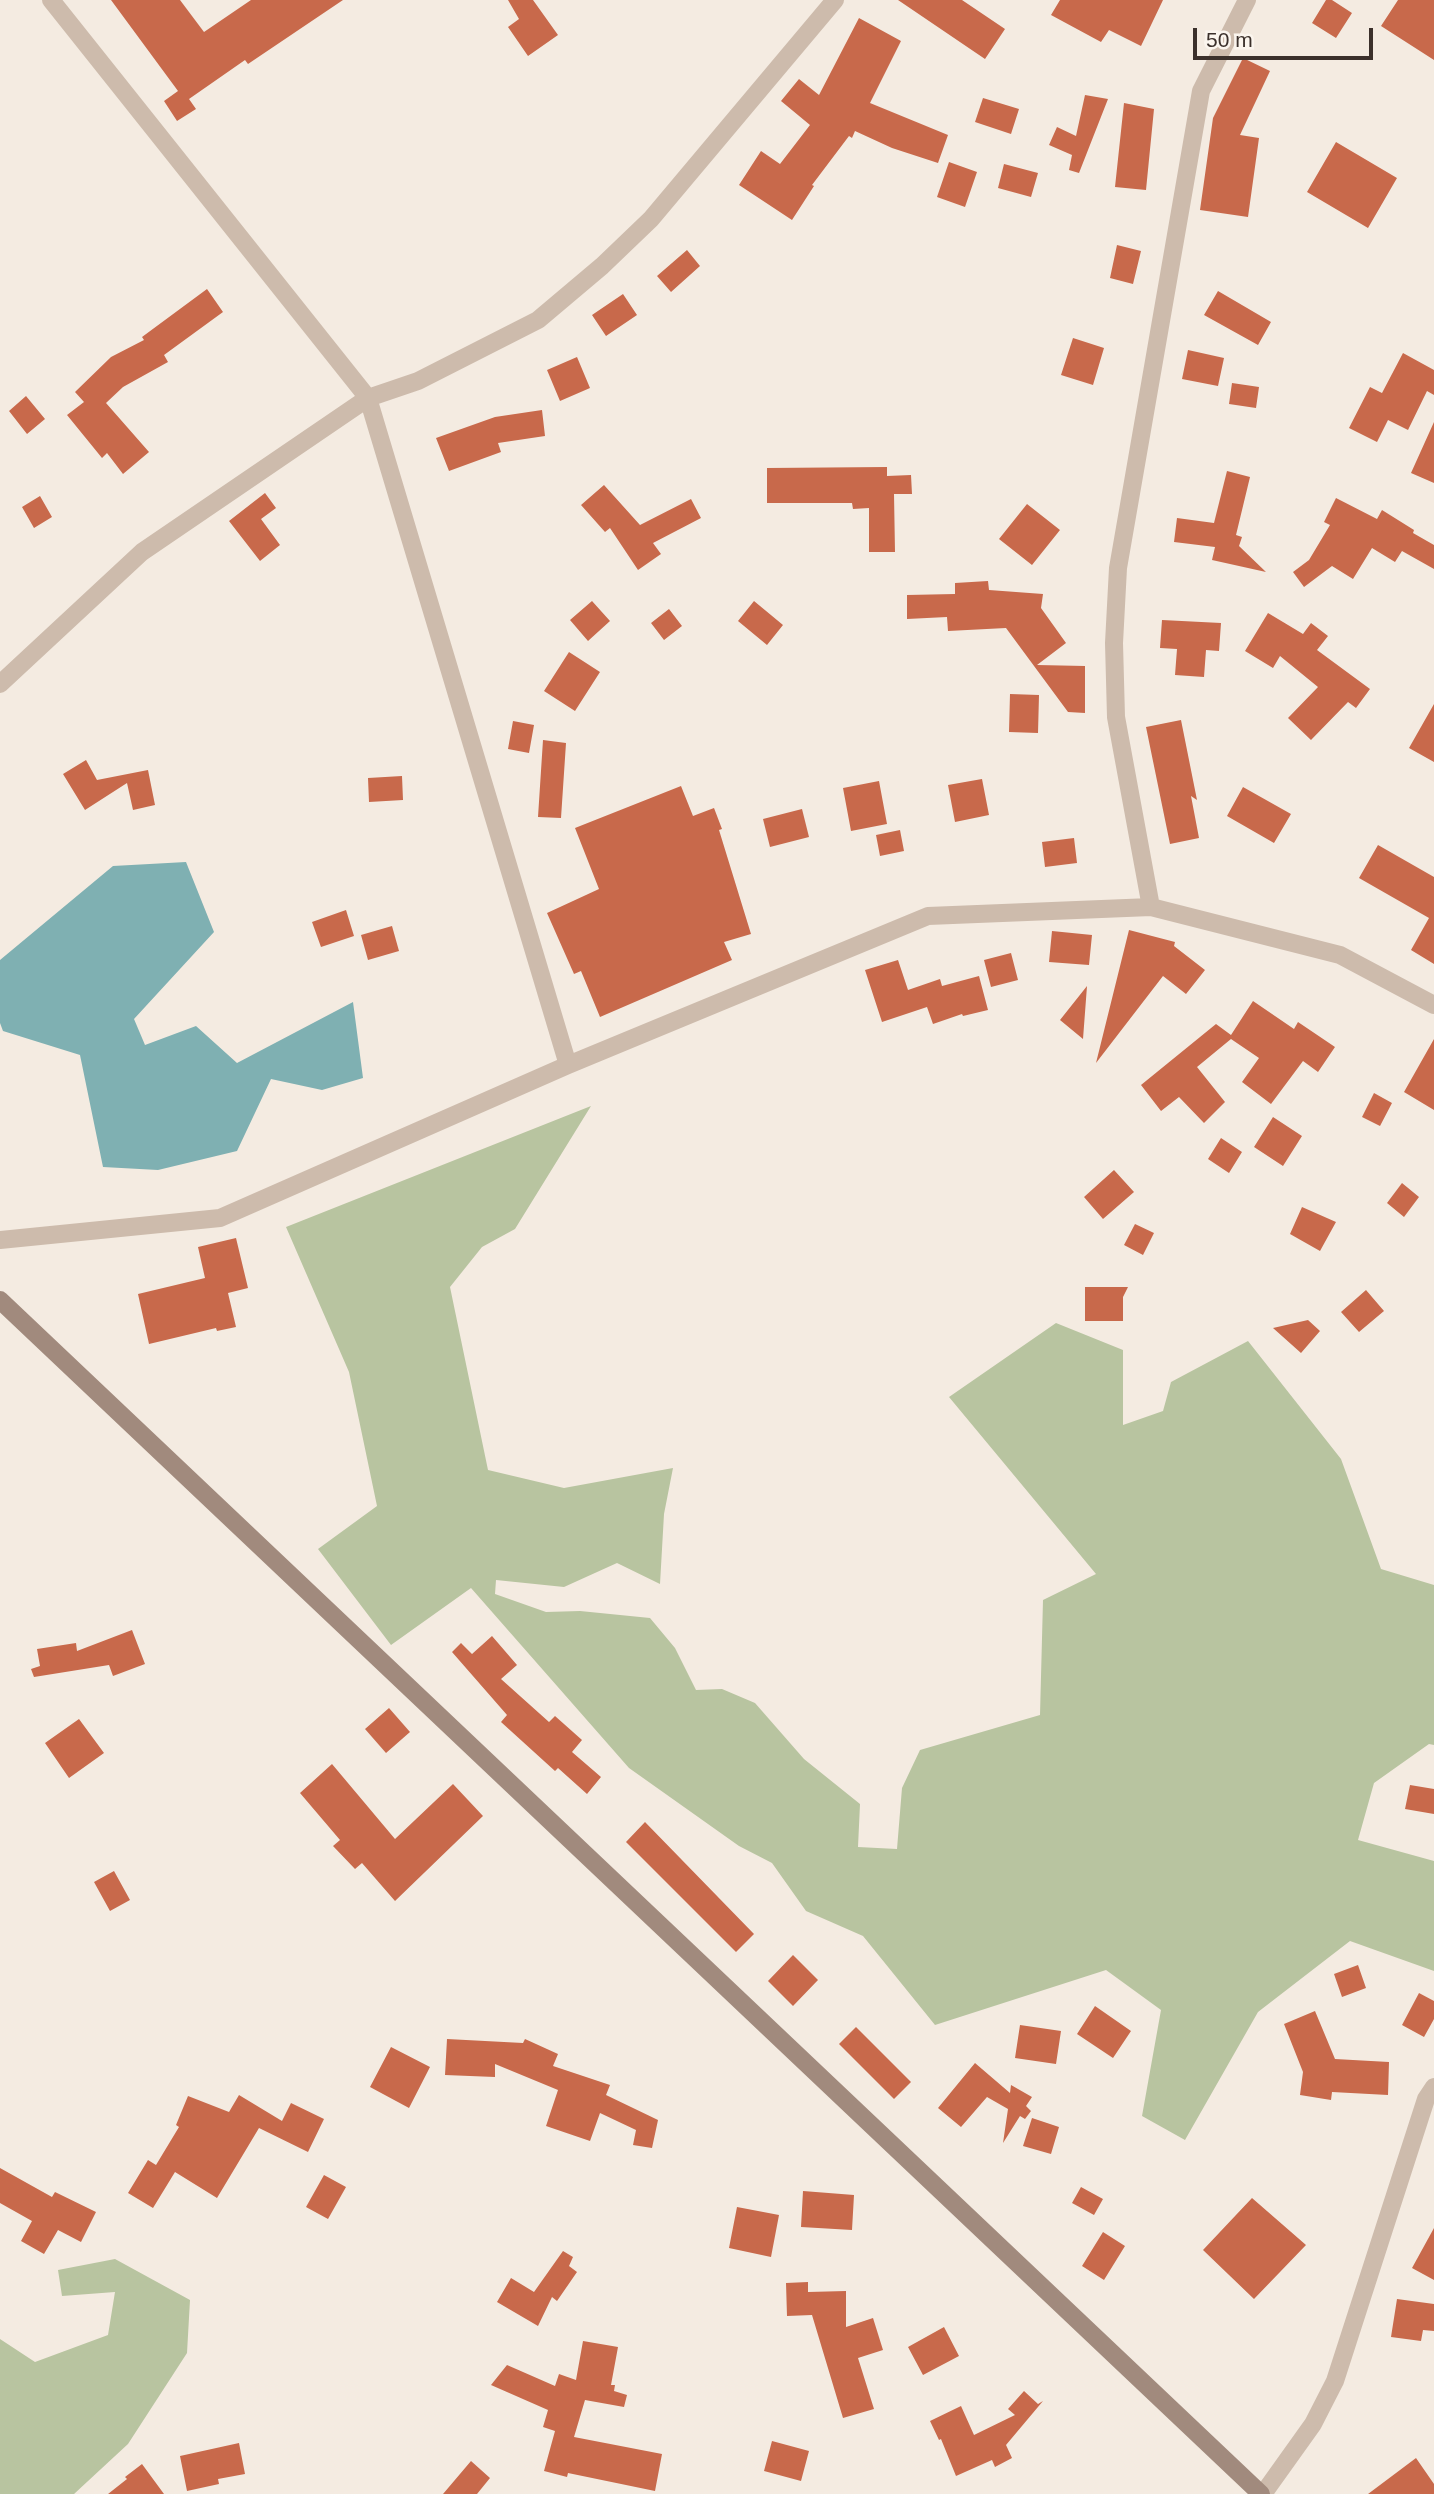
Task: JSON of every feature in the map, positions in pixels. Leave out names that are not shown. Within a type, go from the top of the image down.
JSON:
[{"type":"street","points":[[51,0],[368,398],[568,1065]]},
{"type":"street","points":[[0,684],[142,552],[368,398],[418,381],[538,320],[603,266],[651,219],[835,0]]},
{"type":"street","points":[[1151,907],[1116,717],[1114,643],[1118,568],[1201,91],[1247,0]]},
{"type":"street","points":[[0,1240],[220,1218],[568,1065],[928,916],[1151,907],[1340,955],[1434,1005]]},
{"type":"street","points":[[0,1300],[1262,2494],[1313,2424],[1335,2381],[1426,2099],[1434,2087]]},
{"type":"green space","points":[[591,1106],[515,1229],[482,1247],[450,1287],[488,1470],[564,1488],[673,1468],[664,1514],[660,1584],[617,1563],[564,1587],[496,1580],[495,1594],[546,1612],[580,1611],[650,1618],[675,1648],[696,1690],[722,1689],[755,1703],[804,1759],[860,1804],[858,1847],[897,1849],[902,1788],[920,1750],[1040,1715],[1043,1600],[1096,1574],[949,1397],[1056,1323],[1123,1350],[1123,1425],[1163,1411],[1171,1382],[1248,1341],[1341,1459],[1381,1569],[1434,1585],[1434,1745],[1429,1744],[1374,1783],[1358,1840],[1434,1861],[1434,1971],[1350,1941],[1258,2012],[1185,2140],[1142,2116],[1161,2010],[1106,1970],[935,2025],[863,1936],[806,1911],[772,1863],[739,1846],[629,1768],[471,1588],[391,1645],[318,1549],[377,1506],[349,1372],[286,1227]]},
{"type":"green space","points":[[115,2259],[190,2300],[187,2353],[128,2444],[74,2494],[0,2494],[0,2339],[35,2362],[108,2335],[115,2292],[62,2296],[58,2270]]},
{"type":"water","points":[[186,862],[214,932],[134,1019],[145,1045],[196,1026],[237,1063],[353,1002],[363,1078],[322,1090],[271,1079],[237,1151],[158,1170],[103,1167],[80,1055],[3,1031],[0,1023],[0,960],[113,866]]},
{"type":"building","points":[[111,0],[180,0],[204,32],[251,0],[343,0],[248,64],[245,60],[189,99],[196,109],[177,121],[164,101],[178,91]]},
{"type":"building","points":[[508,0],[533,0],[558,35],[528,56],[508,27],[519,19]]},
{"type":"building","points":[[898,0],[962,0],[1005,29],[985,59]]},
{"type":"building","points":[[1060,0],[1163,0],[1141,46],[1109,30],[1101,42],[1051,15]]},
{"type":"building","points":[[1326,0],[1332,0],[1352,13],[1336,38],[1312,23]]},
{"type":"building","points":[[1398,0],[1434,0],[1434,60],[1381,26]]},
{"type":"building","points":[[859,18],[901,41],[870,103],[948,135],[938,163],[892,148],[855,131],[812,185],[814,186],[792,220],[739,185],[761,151],[780,164],[810,125],[781,101],[799,79],[819,95]]},
{"type":"building","points":[[1243,58],[1270,71],[1240,135],[1259,138],[1248,217],[1200,210],[1213,118]]},
{"type":"building","points":[[1085,95],[1108,99],[1079,173],[1069,170],[1072,155],[1049,145],[1057,127],[1076,136]]},
{"type":"building","points":[[983,98],[1019,109],[1011,134],[975,122]]},
{"type":"building","points":[[1124,103],[1154,109],[1146,190],[1115,187]]},
{"type":"building","points":[[1336,142],[1397,178],[1368,228],[1307,192]]},
{"type":"building","points":[[949,162],[977,172],[965,207],[937,197]]},
{"type":"building","points":[[1004,164],[1038,173],[1031,197],[998,188]]},
{"type":"building","points":[[1117,245],[1141,251],[1133,284],[1110,278]]},
{"type":"building","points":[[687,250],[700,266],[671,292],[657,276]]},
{"type":"building","points":[[207,289],[223,312],[164,355],[168,362],[123,387],[106,403],[149,452],[123,474],[107,453],[102,458],[67,415],[84,402],[75,392],[111,357],[144,340],[142,337]]},
{"type":"building","points":[[1218,291],[1271,322],[1258,345],[1204,315]]},
{"type":"building","points":[[623,294],[637,315],[606,336],[592,315]]},
{"type":"building","points":[[1073,338],[1104,348],[1093,385],[1061,375]]},
{"type":"building","points":[[1188,350],[1224,358],[1218,386],[1182,379]]},
{"type":"building","points":[[1403,353],[1434,370],[1434,395],[1427,391],[1408,430],[1388,420],[1377,442],[1349,428],[1370,387],[1382,393]]},
{"type":"building","points":[[577,357],[590,388],[560,401],[547,370]]},
{"type":"building","points":[[1232,383],[1259,387],[1256,408],[1229,404]]},
{"type":"building","points":[[26,396],[45,419],[27,434],[9,411]]},
{"type":"building","points":[[542,410],[545,436],[498,443],[501,452],[449,471],[436,438],[495,417]]},
{"type":"building","points":[[1434,422],[1434,483],[1411,473]]},
{"type":"building","points":[[887,467],[887,476],[911,475],[912,494],[894,494],[895,552],[869,552],[869,508],[853,509],[852,503],[767,503],[767,468]]},
{"type":"building","points":[[1227,471],[1250,477],[1236,535],[1242,537],[1239,546],[1266,572],[1212,560],[1215,547],[1174,542],[1177,518],[1214,523]]},
{"type":"building","points":[[604,485],[640,525],[691,499],[701,518],[653,543],[661,554],[638,570],[610,528],[605,532],[581,505]]},
{"type":"building","points":[[265,493],[276,508],[261,519],[280,545],[260,561],[229,521]]},
{"type":"building","points":[[40,496],[52,517],[34,528],[22,507]]},
{"type":"building","points":[[1336,498],[1377,519],[1382,510],[1414,530],[1413,533],[1434,545],[1434,569],[1402,551],[1395,562],[1372,548],[1353,579],[1332,566],[1304,587],[1293,572],[1309,560],[1330,525],[1324,522]]},
{"type":"building","points":[[1027,504],[1060,530],[1032,565],[999,539]]},
{"type":"building","points":[[988,581],[989,590],[1043,594],[1041,608],[1066,643],[1037,665],[1085,666],[1085,713],[1068,712],[1006,628],[948,631],[947,617],[907,619],[907,595],[955,594],[955,583]]},
{"type":"building","points":[[592,601],[610,621],[588,641],[570,620]]},
{"type":"building","points":[[754,601],[783,625],[767,645],[738,621]]},
{"type":"building","points":[[669,609],[682,626],[664,640],[651,623]]},
{"type":"building","points":[[1268,613],[1303,634],[1311,623],[1328,636],[1317,650],[1370,689],[1356,708],[1348,702],[1311,740],[1288,718],[1318,687],[1280,656],[1273,668],[1245,651]]},
{"type":"building","points":[[1162,620],[1221,623],[1219,651],[1206,650],[1204,677],[1175,675],[1177,649],[1160,648]]},
{"type":"building","points":[[569,652],[600,672],[575,711],[544,691]]},
{"type":"building","points":[[1010,694],[1039,695],[1038,733],[1009,732]]},
{"type":"building","points":[[1434,704],[1434,762],[1409,748]]},
{"type":"building","points":[[1181,720],[1197,800],[1191,796],[1199,838],[1170,844],[1146,727]]},
{"type":"building","points":[[513,721],[534,725],[529,753],[508,749]]},
{"type":"building","points":[[543,740],[566,743],[561,818],[538,817]]},
{"type":"building","points":[[86,760],[97,780],[148,770],[155,805],[133,810],[127,783],[85,810],[63,774]]},
{"type":"building","points":[[402,776],[403,800],[369,802],[368,778]]},
{"type":"building","points":[[982,779],[989,815],[955,822],[948,785]]},
{"type":"building","points":[[879,781],[887,824],[851,831],[843,788]]},
{"type":"building","points":[[681,786],[693,816],[714,808],[751,934],[724,942],[732,960],[600,1017],[581,971],[574,974],[547,913],[599,889],[575,828]]},
{"type":"building","points":[[1243,787],[1291,814],[1274,843],[1227,816]]},
{"type":"building","points":[[802,809],[809,837],[770,847],[763,819]]},
{"type":"building","points":[[900,830],[904,851],[880,856],[876,835]]},
{"type":"building","points":[[1074,838],[1077,863],[1045,867],[1042,842]]},
{"type":"building","points":[[1378,845],[1434,877],[1434,964],[1411,950],[1429,918],[1359,878]]},
{"type":"building","points":[[346,910],[354,936],[321,947],[312,922]]},
{"type":"building","points":[[392,926],[399,951],[368,960],[361,935]]},
{"type":"building","points":[[1129,930],[1175,942],[1174,946],[1205,970],[1186,994],[1163,976],[1096,1063]]},
{"type":"building","points":[[1052,931],[1092,935],[1089,965],[1049,962]]},
{"type":"building","points":[[1011,953],[1018,980],[991,987],[984,960]]},
{"type":"building","points":[[898,960],[908,990],[940,979],[942,986],[979,976],[988,1010],[963,1016],[962,1014],[933,1024],[927,1007],[882,1022],[865,970]]},
{"type":"building","points":[[1087,986],[1083,1039],[1060,1020]]},
{"type":"building","points":[[1253,1001],[1294,1029],[1298,1022],[1335,1047],[1318,1072],[1303,1061],[1271,1104],[1242,1082],[1259,1058],[1231,1039],[1197,1067],[1225,1102],[1204,1123],[1179,1097],[1161,1111],[1141,1085],[1216,1024],[1231,1035]]},
{"type":"building","points":[[1434,1039],[1434,1110],[1404,1092]]},
{"type":"building","points":[[1374,1093],[1392,1103],[1380,1126],[1362,1117]]},
{"type":"building","points":[[1273,1117],[1302,1136],[1283,1166],[1254,1147]]},
{"type":"building","points":[[1221,1138],[1242,1152],[1229,1173],[1208,1159]]},
{"type":"building","points":[[1114,1170],[1134,1192],[1103,1219],[1084,1197]]},
{"type":"building","points":[[1402,1183],[1419,1197],[1404,1217],[1387,1203]]},
{"type":"building","points":[[1302,1207],[1336,1222],[1320,1251],[1290,1234]]},
{"type":"building","points":[[1135,1224],[1154,1233],[1143,1255],[1124,1245]]},
{"type":"building","points":[[236,1238],[248,1288],[228,1293],[236,1327],[217,1331],[216,1328],[149,1344],[138,1294],[205,1278],[198,1247]]},
{"type":"building","points":[[1085,1287],[1128,1287],[1123,1297],[1123,1321],[1085,1321]]},
{"type":"building","points":[[1366,1290],[1384,1311],[1359,1332],[1341,1312]]},
{"type":"building","points":[[1308,1320],[1320,1331],[1301,1353],[1273,1328]]},
{"type":"building","points":[[132,1630],[145,1664],[113,1676],[109,1665],[34,1677],[31,1669],[40,1666],[37,1649],[76,1643],[77,1651]]},
{"type":"building","points":[[492,1636],[517,1665],[501,1679],[549,1722],[555,1716],[582,1740],[572,1752],[601,1777],[587,1794],[558,1768],[555,1771],[501,1722],[507,1715],[452,1652],[461,1643],[472,1654]]},
{"type":"building","points":[[389,1708],[410,1732],[386,1753],[365,1729]]},
{"type":"building","points":[[79,1719],[104,1753],[69,1778],[45,1743]]},
{"type":"building","points":[[332,1764],[395,1839],[453,1784],[483,1816],[395,1901],[362,1863],[355,1869],[333,1846],[340,1840],[300,1793]]},
{"type":"building","points":[[1410,1785],[1434,1789],[1434,1814],[1405,1809]]},
{"type":"building","points":[[645,1822],[754,1934],[736,1952],[626,1842]]},
{"type":"building","points":[[114,1871],[130,1900],[110,1911],[94,1882]]},
{"type":"building","points":[[793,1955],[818,1980],[793,2006],[768,1981]]},
{"type":"building","points":[[1358,1965],[1366,1988],[1342,1997],[1334,1974]]},
{"type":"building","points":[[1419,1993],[1434,2001],[1434,2019],[1424,2037],[1402,2025]]},
{"type":"building","points":[[1095,2006],[1131,2031],[1113,2058],[1077,2034]]},
{"type":"building","points":[[1315,2011],[1335,2059],[1389,2062],[1388,2095],[1332,2092],[1331,2100],[1300,2095],[1303,2072],[1284,2024]]},
{"type":"building","points":[[1020,2025],[1061,2031],[1056,2064],[1015,2058]]},
{"type":"building","points":[[856,2027],[911,2082],[894,2099],[839,2044]]},
{"type":"building","points":[[447,2039],[523,2043],[525,2039],[558,2054],[553,2066],[610,2085],[606,2095],[658,2120],[652,2148],[633,2145],[636,2130],[600,2113],[590,2141],[546,2126],[558,2090],[495,2064],[495,2077],[445,2075]]},
{"type":"building","points":[[391,2047],[430,2067],[409,2108],[370,2087]]},
{"type":"building","points":[[975,2063],[1010,2093],[1011,2085],[1032,2097],[1026,2106],[1031,2111],[1025,2119],[1020,2116],[1003,2143],[1008,2109],[987,2097],[961,2127],[938,2108]]},
{"type":"building","points":[[239,2095],[282,2121],[291,2103],[324,2119],[308,2152],[259,2128],[217,2198],[175,2172],[153,2208],[128,2193],[148,2160],[156,2165],[179,2127],[176,2125],[188,2096],[229,2112]]},
{"type":"building","points":[[1032,2118],[1059,2127],[1051,2154],[1023,2146]]},
{"type":"building","points":[[0,2168],[52,2197],[55,2192],[96,2212],[81,2242],[58,2230],[44,2254],[21,2241],[32,2221],[0,2203]]},
{"type":"building","points":[[324,2175],[346,2187],[328,2219],[306,2207]]},
{"type":"building","points":[[1081,2187],[1103,2199],[1094,2215],[1072,2203]]},
{"type":"building","points":[[803,2191],[854,2195],[852,2230],[801,2227]]},
{"type":"building","points":[[1252,2198],[1306,2245],[1254,2299],[1203,2250]]},
{"type":"building","points":[[737,2207],[779,2215],[771,2257],[729,2248]]},
{"type":"building","points":[[1434,2228],[1434,2280],[1412,2268]]},
{"type":"building","points":[[1103,2232],[1125,2246],[1104,2280],[1082,2266]]},
{"type":"building","points":[[563,2251],[573,2257],[569,2266],[577,2272],[557,2301],[552,2297],[538,2326],[497,2302],[511,2278],[534,2292]]},
{"type":"building","points":[[808,2282],[808,2292],[846,2291],[846,2327],[873,2318],[883,2350],[858,2358],[874,2409],[843,2418],[812,2315],[787,2316],[786,2283]]},
{"type":"building","points":[[1397,2299],[1434,2304],[1434,2331],[1423,2330],[1421,2341],[1391,2337]]},
{"type":"building","points":[[944,2327],[959,2356],[923,2375],[908,2347]]},
{"type":"building","points":[[583,2341],[618,2347],[611,2385],[615,2385],[614,2391],[627,2395],[624,2407],[585,2400],[574,2437],[662,2454],[655,2491],[568,2473],[567,2477],[544,2471],[555,2431],[543,2427],[548,2410],[491,2385],[507,2365],[555,2386],[559,2374],[576,2380]]},
{"type":"building","points":[[1024,2391],[1038,2404],[1043,2401],[1006,2445],[1012,2458],[995,2467],[992,2460],[956,2476],[941,2439],[939,2440],[930,2421],[961,2406],[974,2435],[1015,2415],[1008,2409]]},
{"type":"building","points":[[772,2441],[809,2451],[801,2481],[764,2471]]},
{"type":"building","points":[[239,2443],[245,2474],[218,2479],[219,2484],[187,2491],[180,2456]]},
{"type":"building","points":[[1416,2458],[1434,2484],[1434,2494],[1368,2494]]},
{"type":"building","points":[[471,2461],[490,2478],[477,2494],[443,2494]]},
{"type":"building","points":[[142,2464],[164,2494],[108,2494],[127,2479],[125,2477]]}]
